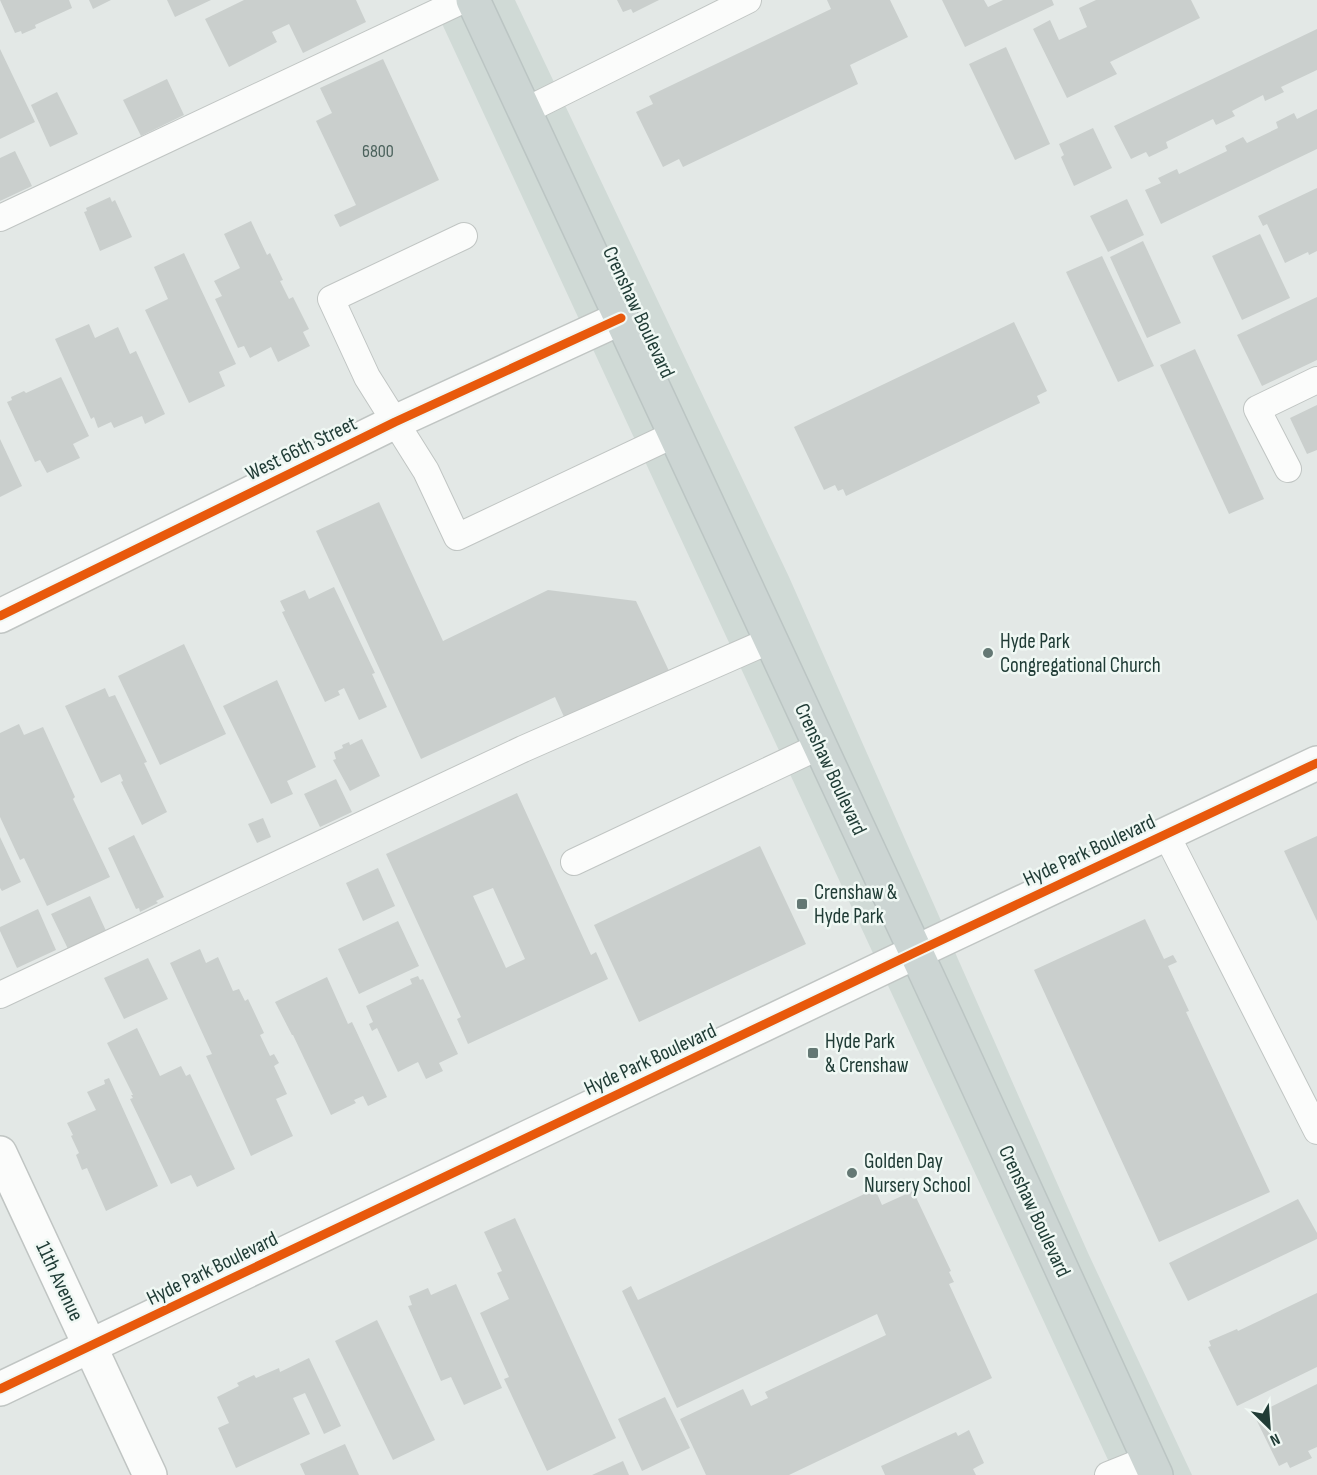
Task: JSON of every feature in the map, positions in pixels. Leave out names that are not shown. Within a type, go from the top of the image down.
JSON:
[{"type":"main road","name":"Crenshaw Boulevard","points":[[473,0],[916,952],[1152,1467]]},
{"type":"street","name":"West 66th Street","points":[[0,616],[395,422],[621,318]]},
{"type":"street","name":"Hyde Park Boulevard","points":[[0,1389],[1317,763]]},
{"type":"street","name":"11th Avenue","points":[[0,1153],[150,1475]]},
{"type":"lane","points":[[0,218],[463,0]]},
{"type":"lane","points":[[525,111],[748,0]]},
{"type":"lane","points":[[464,237],[331,299],[367,377],[426,471],[457,537],[675,434]]},
{"type":"lane","points":[[1288,469],[1257,409],[1317,380]]},
{"type":"lane","points":[[0,995],[523,749],[771,640]]},
{"type":"lane","points":[[574,862],[820,746]]},
{"type":"lane","points":[[1166,834],[1317,1131]]},
{"type":"lane","points":[[1108,1475],[1152,1467]]},
{"type":"shaded area","points":[[431,0],[515,0],[789,577],[1088,1253],[1192,1475],[1115,1475]]},
{"type":"building","points":[[0,0],[69,0],[72,8],[35,25],[36,28],[22,34],[21,31],[15,33]]},
{"type":"building","points":[[89,0],[111,0],[93,9]]},
{"type":"building","points":[[167,0],[211,0],[175,17]]},
{"type":"building","points":[[244,0],[356,0],[366,22],[303,53],[289,24],[272,32],[277,42],[229,67],[205,19]]},
{"type":"building","points":[[617,0],[659,0],[633,13],[631,9],[623,12]]},
{"type":"building","points":[[827,0],[890,0],[908,37],[850,65],[858,84],[683,167],[679,159],[663,167],[636,112],[653,104],[649,96],[831,9]]},
{"type":"building","points":[[942,0],[984,0],[988,7],[1003,0],[1052,0],[1054,5],[965,47]]},
{"type":"building","points":[[1096,0],[1191,0],[1200,18],[1110,62],[1117,74],[1067,98],[1033,29],[1050,20],[1059,40],[1087,27],[1079,8]]},
{"type":"building","points":[[1317,29],[1317,70],[1281,87],[1284,92],[1265,101],[1263,95],[1232,111],[1235,116],[1216,125],[1213,119],[1166,142],[1168,148],[1149,157],[1146,152],[1131,159],[1114,126]]},
{"type":"building","points":[[1006,47],[1050,144],[1015,160],[969,64]]},
{"type":"building","points":[[0,49],[35,122],[0,139]]},
{"type":"building","points":[[383,59],[439,180],[340,227],[334,215],[356,205],[316,121],[332,113],[320,88]]},
{"type":"building","points":[[167,79],[184,115],[141,136],[123,100]]},
{"type":"building","points":[[57,92],[78,134],[50,147],[31,105]]},
{"type":"building","points":[[1317,109],[1317,149],[1161,224],[1145,190],[1161,183],[1158,178],[1177,169],[1179,174],[1227,151],[1225,146],[1243,137],[1247,143],[1278,128],[1276,122],[1294,113],[1297,119]]},
{"type":"building","points":[[1093,128],[1112,168],[1074,186],[1061,157],[1064,155],[1059,144]]},
{"type":"building","points":[[15,151],[32,186],[0,201],[0,158]]},
{"type":"building","points":[[1317,188],[1317,251],[1309,255],[1308,252],[1285,263],[1267,224],[1263,226],[1258,216]]},
{"type":"building","points":[[110,197],[112,202],[115,200],[132,237],[100,251],[84,212],[87,211],[86,208]]},
{"type":"building","points":[[1127,199],[1144,235],[1108,252],[1090,216]]},
{"type":"building","points":[[251,221],[267,255],[270,253],[289,299],[293,297],[309,329],[303,332],[310,346],[278,362],[271,347],[250,358],[244,346],[238,348],[215,299],[222,296],[214,281],[240,268],[224,234]]},
{"type":"building","points":[[1260,234],[1290,298],[1242,320],[1212,256]]},
{"type":"building","points":[[1143,241],[1181,323],[1147,338],[1110,257]]},
{"type":"building","points":[[184,253],[236,364],[219,372],[225,386],[189,403],[145,310],[168,299],[154,267]]},
{"type":"building","points":[[1102,256],[1154,366],[1118,382],[1066,272]]},
{"type":"building","points":[[1317,297],[1317,360],[1262,386],[1237,335]]},
{"type":"building","points":[[1014,322],[1047,391],[1037,396],[1040,403],[846,496],[843,489],[838,491],[835,485],[824,490],[794,427]]},
{"type":"building","points":[[89,324],[95,338],[118,327],[130,354],[136,351],[165,414],[145,424],[142,416],[114,428],[111,422],[98,428],[94,417],[91,419],[55,339]]},
{"type":"building","points":[[1195,349],[1264,499],[1229,514],[1160,365]]},
{"type":"building","points":[[61,377],[89,436],[73,444],[80,458],[47,473],[40,460],[35,462],[7,402],[12,400],[11,397],[24,391],[26,393]]},
{"type":"building","points":[[1317,405],[1317,450],[1307,454],[1290,418]]},
{"type":"building","points":[[0,439],[22,486],[0,497]]},
{"type":"building","points":[[379,502],[443,641],[548,590],[636,601],[669,671],[565,719],[555,697],[421,759],[316,531]]},
{"type":"building","points":[[334,587],[375,673],[372,674],[387,707],[359,720],[344,688],[338,691],[340,695],[325,702],[282,612],[285,611],[280,601],[305,590],[309,599]]},
{"type":"building","points":[[184,644],[226,734],[160,765],[118,676]]},
{"type":"building","points":[[277,680],[316,767],[287,781],[293,794],[271,804],[223,706]]},
{"type":"building","points":[[105,688],[109,697],[115,695],[147,762],[144,763],[167,812],[142,825],[121,782],[123,781],[120,774],[101,783],[65,706]]},
{"type":"building","points":[[19,724],[24,735],[43,727],[75,797],[73,799],[110,877],[47,906],[24,858],[20,860],[0,817],[0,733]]},
{"type":"building","points":[[362,739],[380,776],[350,791],[333,760],[336,759],[334,752],[343,748],[342,745],[349,742],[350,745]]},
{"type":"building","points":[[336,779],[352,812],[320,827],[304,794]]},
{"type":"building","points":[[517,793],[591,955],[596,952],[608,979],[468,1044],[457,1019],[461,1017],[386,854]],"holes":[[[493,888],[525,959],[506,968],[473,896]]]},
{"type":"building","points":[[263,818],[271,837],[257,843],[248,824]]},
{"type":"building","points":[[134,835],[164,897],[156,901],[158,903],[140,912],[139,908],[136,909],[108,848]]},
{"type":"building","points":[[1317,836],[1317,921],[1284,851]]},
{"type":"building","points":[[0,837],[21,882],[2,891],[0,888]]},
{"type":"building","points":[[760,846],[806,944],[639,1022],[594,925]]},
{"type":"building","points":[[378,868],[395,906],[363,921],[346,883]]},
{"type":"building","points":[[90,896],[107,933],[69,951],[51,914]]},
{"type":"building","points":[[38,909],[56,950],[17,968],[0,927]]},
{"type":"building","points":[[1145,919],[1164,959],[1173,955],[1177,962],[1168,966],[1189,1011],[1186,1012],[1270,1192],[1159,1242],[1034,970]]},
{"type":"building","points":[[398,921],[419,966],[359,994],[338,949]]},
{"type":"building","points":[[200,949],[206,963],[218,957],[233,991],[239,989],[245,1001],[248,999],[264,1033],[260,1035],[270,1056],[274,1054],[279,1063],[274,1066],[287,1094],[276,1099],[293,1136],[251,1156],[206,1056],[212,1054],[170,963]]},
{"type":"building","points":[[148,958],[168,999],[124,1019],[104,978]]},
{"type":"building","points":[[418,976],[420,980],[423,979],[458,1054],[439,1063],[443,1071],[426,1079],[418,1062],[398,1072],[377,1028],[372,1031],[369,1024],[373,1022],[366,1006],[412,984],[410,979]]},
{"type":"building","points":[[327,977],[348,1024],[352,1022],[387,1097],[368,1106],[363,1096],[354,1100],[356,1103],[331,1115],[275,1002]]},
{"type":"building","points":[[137,1028],[160,1076],[181,1066],[186,1076],[190,1074],[235,1169],[197,1187],[191,1175],[171,1184],[130,1099],[133,1095],[107,1043]]},
{"type":"building","points":[[109,1078],[158,1186],[106,1211],[87,1168],[82,1170],[76,1155],[79,1153],[67,1123],[96,1110],[87,1092],[105,1084],[104,1080]]},
{"type":"building","points":[[875,1189],[882,1205],[913,1191],[951,1271],[949,1272],[954,1282],[949,1284],[992,1378],[789,1475],[706,1475],[680,1419],[743,1389],[751,1406],[768,1398],[765,1392],[886,1335],[877,1314],[677,1408],[622,1291],[631,1286],[638,1300]]},
{"type":"building","points":[[1298,1199],[1317,1233],[1317,1239],[1188,1301],[1169,1263]]},
{"type":"building","points":[[515,1218],[616,1438],[547,1471],[504,1379],[509,1377],[480,1313],[509,1299],[497,1273],[502,1271],[484,1232]]},
{"type":"building","points":[[456,1284],[502,1388],[464,1405],[451,1377],[441,1381],[408,1306],[412,1305],[409,1296],[428,1288],[431,1295]]},
{"type":"building","points":[[1317,1293],[1317,1367],[1237,1406],[1208,1347],[1211,1346],[1209,1341],[1237,1329],[1238,1331]]},
{"type":"building","points":[[377,1320],[435,1440],[393,1460],[335,1341]]},
{"type":"building","points":[[309,1358],[341,1426],[324,1434],[305,1393],[293,1398],[310,1434],[236,1468],[218,1428],[229,1423],[217,1397],[239,1386],[237,1383],[254,1375],[256,1378],[279,1368],[280,1372]]},
{"type":"building","points":[[1317,1384],[1317,1447],[1308,1451],[1312,1458],[1290,1468],[1287,1462],[1279,1466],[1254,1415]]},
{"type":"building","points":[[665,1397],[690,1448],[642,1471],[618,1419]]},
{"type":"building","points":[[969,1430],[984,1463],[973,1469],[976,1475],[885,1475],[881,1466],[956,1432],[958,1436]]},
{"type":"building","points":[[345,1444],[359,1475],[305,1475],[300,1464]]},
{"type":"building","points":[[623,1461],[629,1475],[592,1475]]},
{"type":"cycle path","points":[[0,616],[395,422],[621,318]]},
{"type":"cycle path","points":[[0,1389],[1317,763]]},
{"type":"place","name":"Hyde Park Congregational Church","points":[[988,653]]},
{"type":"place","name":"Crenshaw & Hyde Park","points":[[802,904]]},
{"type":"place","name":"Hyde Park & Crenshaw","points":[[813,1053]]},
{"type":"place","name":"Golden Day Nursery School","points":[[852,1173]]}]
